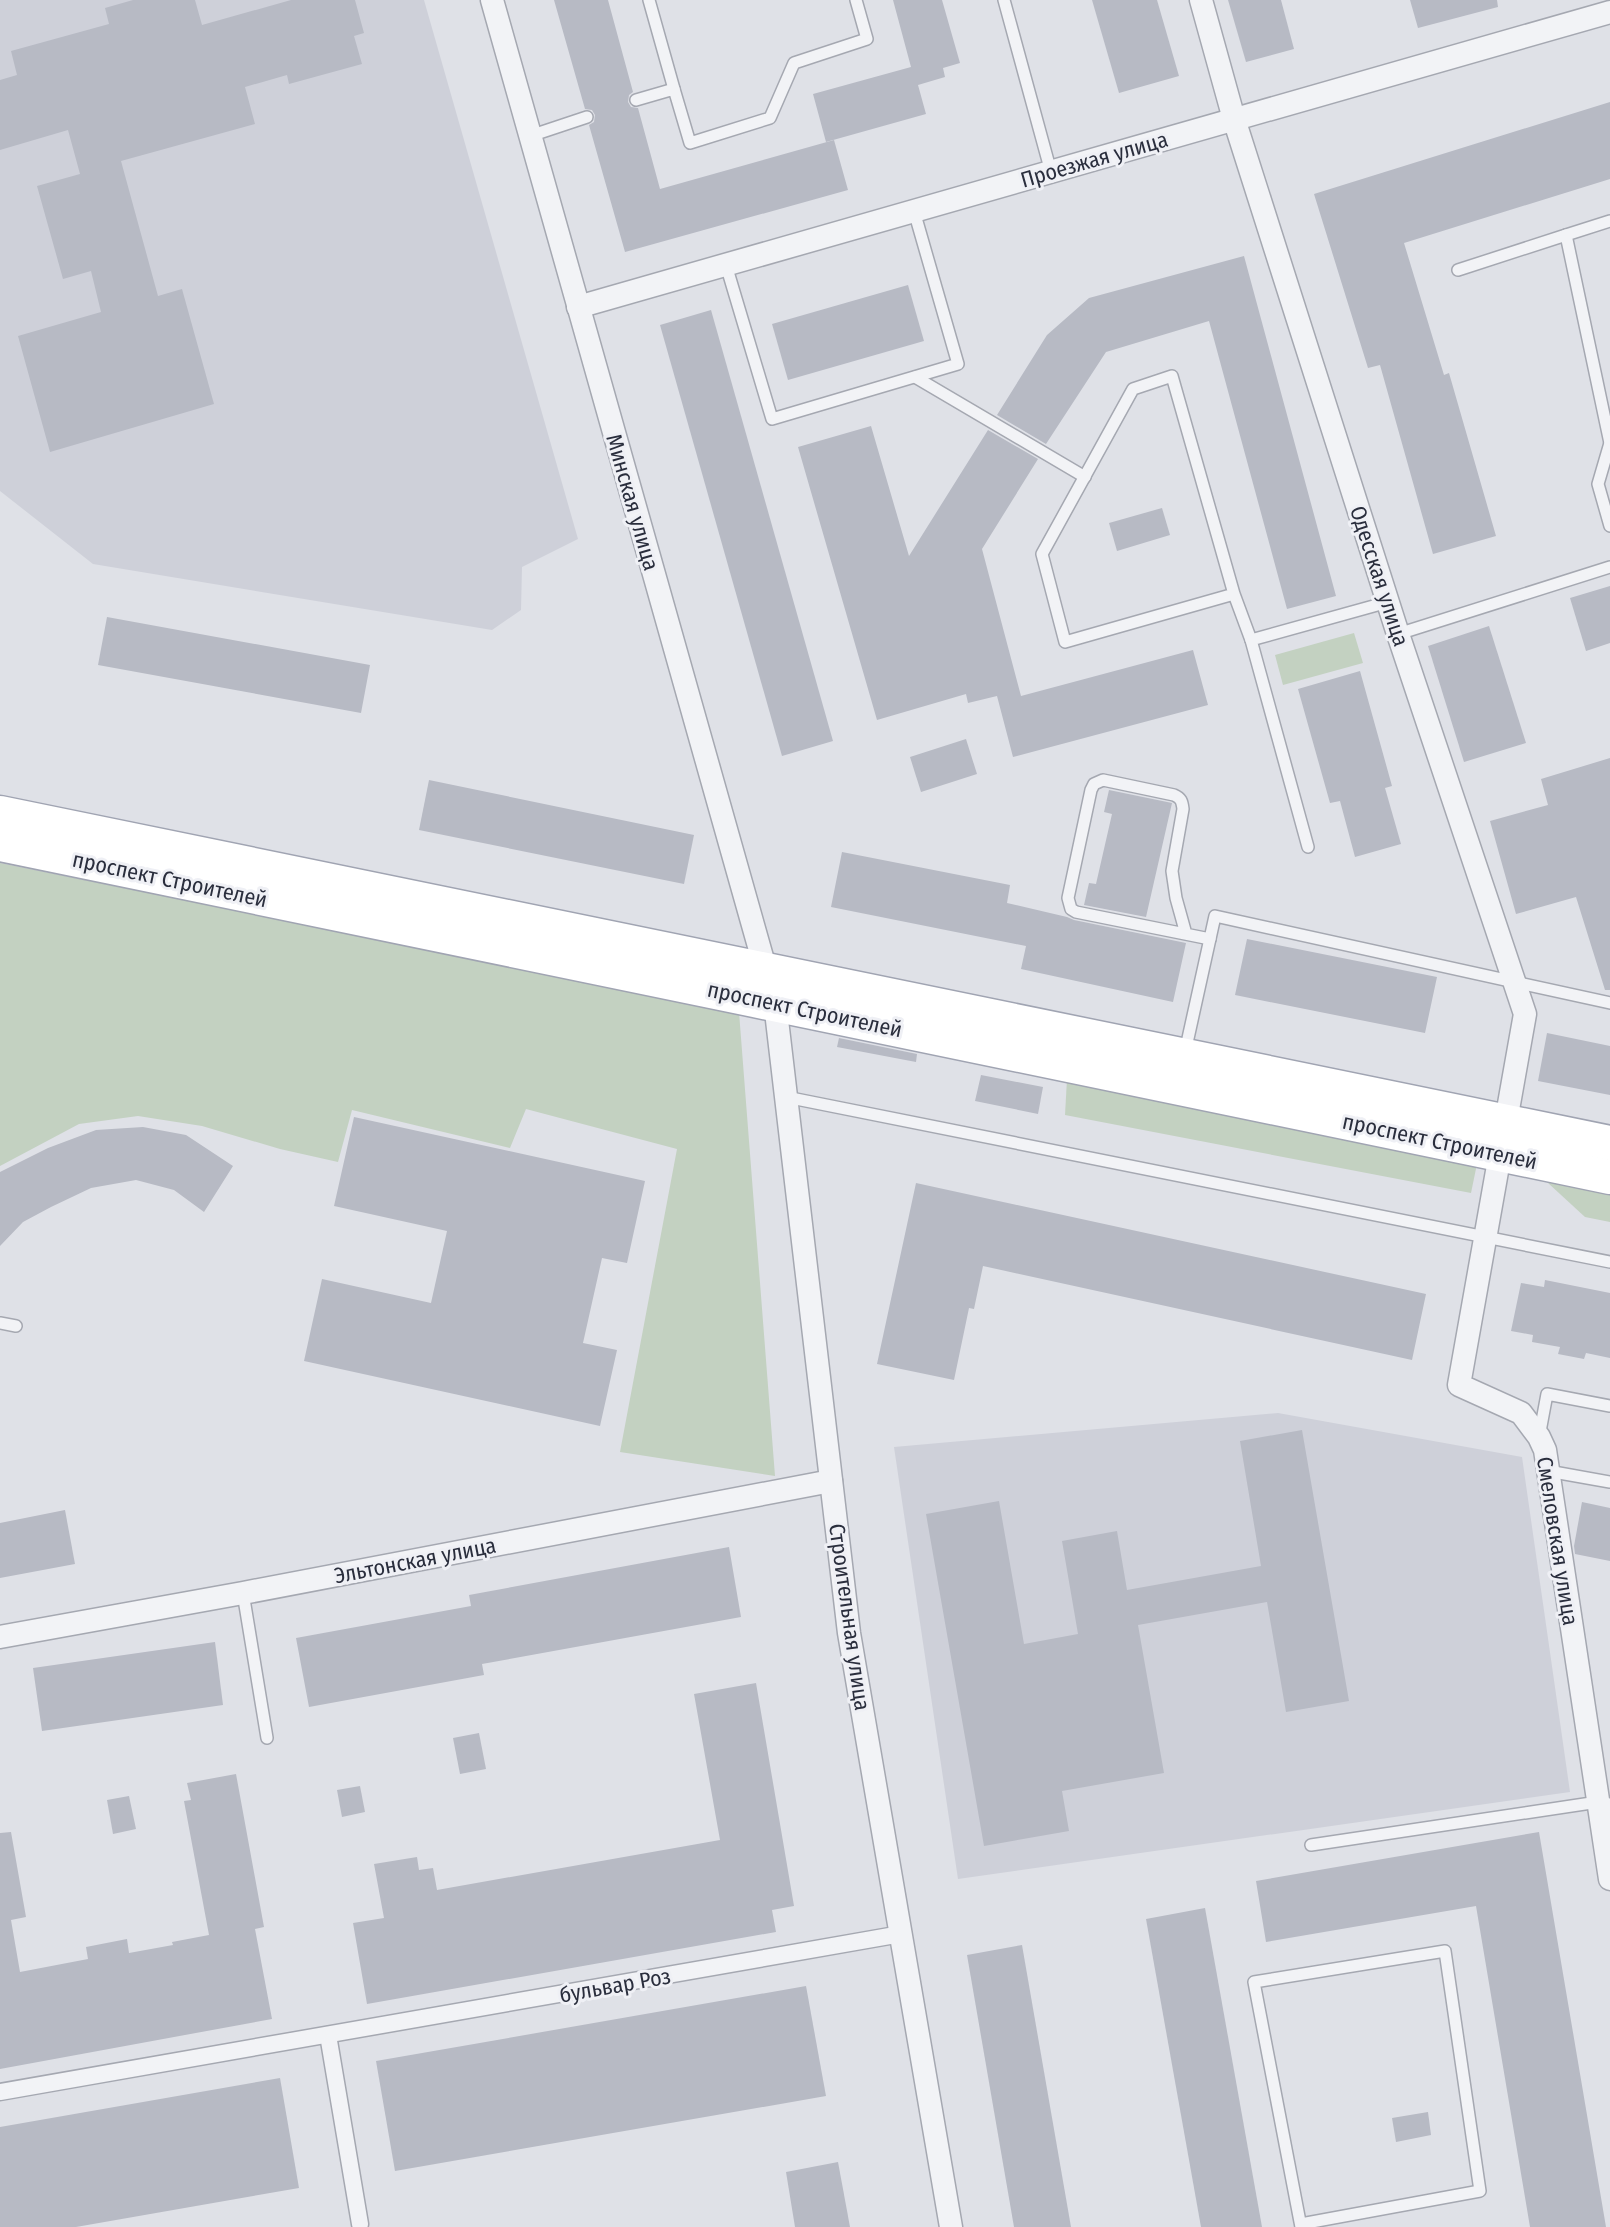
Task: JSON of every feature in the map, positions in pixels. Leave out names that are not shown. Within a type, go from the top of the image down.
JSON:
[{"type":"main road","name":"проспект Строителей","points":[[0,813],[1184,1056],[1504,1138],[1610,1177]]},
{"type":"main road","name":"проспект Строителей","points":[[0,844],[775,1003],[1504,1138],[1610,1143]]},
{"type":"street","name":"Минская улица","points":[[492,0],[775,1003]]},
{"type":"street","name":"Одесская улица","points":[[1201,0],[1234,119],[1398,634],[1525,1014],[1504,1138]]},
{"type":"street","name":"Проезжая улица","points":[[578,307],[1610,12]]},
{"type":"street","name":"Строительная улица","points":[[775,1003],[849,1633],[951,2227]]},
{"type":"street","name":"Смеловская улица","points":[[1504,1138],[1459,1385],[1521,1413],[1545,1450],[1604,1803],[1610,1879]]},
{"type":"street","name":"Эльтонская улица","points":[[0,1637],[831,1481]]},
{"type":"street","name":"бульвар Роз","points":[[0,2092],[901,1934]]},
{"type":"street","points":[[328,2035],[361,2225]]},
{"type":"lane","points":[[649,0],[690,143],[770,118],[794,63],[867,39],[856,0]]},
{"type":"lane","points":[[1004,0],[1051,172]]},
{"type":"lane","points":[[636,100],[674,89]]},
{"type":"lane","points":[[530,136],[587,117]]},
{"type":"lane","points":[[726,265],[772,419],[958,364],[914,211]]},
{"type":"lane","points":[[1458,270],[1610,221]]},
{"type":"lane","points":[[1566,235],[1610,443],[1598,484],[1610,526]]},
{"type":"lane","points":[[1234,594],[1065,642],[1042,554],[1133,389],[1172,376],[1234,594],[1251,640],[1308,847]]},
{"type":"lane","points":[[915,377],[1085,477]]},
{"type":"lane","points":[[1398,634],[1610,567]]},
{"type":"lane","points":[[1251,640],[1388,602]]},
{"type":"lane","points":[[1186,934],[1172,871],[1183,802],[1174,795],[1098,781],[1091,790],[1068,904],[1076,912],[1210,939]]},
{"type":"lane","points":[[1184,1056],[1215,916],[1610,1003]]},
{"type":"lane","points":[[786,1097],[1610,1262]]},
{"type":"lane","points":[[0,1323],[16,1326]]},
{"type":"lane","points":[[1539,1437],[1547,1394],[1610,1406]]},
{"type":"lane","points":[[1548,1471],[1610,1482]]},
{"type":"lane","points":[[243,1593],[267,1738]]},
{"type":"lane","points":[[1311,1845],[1604,1803]]},
{"type":"lane","points":[[1445,1951],[1480,2191],[1301,2225],[1254,1982],[1445,1951]]},
{"type":"shaded area","points":[[0,0],[424,0],[578,539],[522,567],[521,610],[492,630],[93,564],[0,491]]},
{"type":"shaded area","points":[[1278,1413],[1522,1457],[1570,1792],[958,1879],[894,1447]]},
{"type":"green space","points":[[1354,633],[1363,663],[1283,685],[1275,655]]},
{"type":"green space","points":[[0,863],[739,1012],[775,1476],[620,1452],[677,1149],[526,1109],[510,1148],[352,1110],[338,1162],[202,1126],[138,1116],[79,1124],[0,1166]]},
{"type":"green space","points":[[1067,1079],[1478,1159],[1471,1193],[1065,1115]]},
{"type":"green space","points":[[1535,1171],[1610,1186],[1610,1222],[1585,1217]]},
{"type":"building","points":[[133,0],[195,0],[202,25],[291,0],[355,0],[364,33],[354,36],[362,64],[289,84],[287,75],[245,87],[255,124],[121,161],[158,296],[182,289],[214,404],[50,452],[18,336],[101,312],[91,271],[63,279],[37,186],[80,174],[68,130],[0,150],[0,80],[17,75],[11,51],[109,24],[105,8]]},
{"type":"building","points":[[554,0],[608,0],[633,92],[628,102],[631,107],[638,108],[660,189],[834,140],[848,190],[625,252],[589,125],[594,122],[595,115],[592,110],[585,109]]},
{"type":"building","points":[[893,0],[942,0],[960,63],[943,68],[945,77],[918,85],[926,114],[826,142],[813,94],[911,67]]},
{"type":"building","points":[[1092,0],[1157,0],[1179,76],[1119,93]]},
{"type":"building","points":[[1228,0],[1281,0],[1294,49],[1246,62]]},
{"type":"building","points":[[1410,0],[1497,0],[1498,7],[1418,28]]},
{"type":"building","points":[[1610,102],[1610,179],[1404,243],[1444,375],[1449,373],[1496,536],[1433,554],[1380,365],[1368,368],[1314,194]]},
{"type":"building","points":[[1244,256],[1336,596],[1287,609],[1209,321],[1106,352],[1046,444],[997,415],[1047,335],[1089,298]]},
{"type":"building","points":[[908,285],[924,341],[788,380],[772,324]]},
{"type":"building","points":[[711,310],[833,741],[782,756],[660,325]]},
{"type":"building","points":[[871,426],[909,556],[988,430],[1038,459],[982,549],[1021,696],[1193,650],[1208,705],[1013,757],[997,696],[968,703],[966,694],[877,720],[798,447]]},
{"type":"building","points":[[1162,508],[1170,535],[1117,551],[1109,523]]},
{"type":"building","points":[[1610,586],[1610,643],[1586,651],[1570,598]]},
{"type":"building","points":[[107,617],[370,665],[361,713],[98,665]]},
{"type":"building","points":[[1489,626],[1526,743],[1464,762],[1428,646]]},
{"type":"building","points":[[1360,671],[1392,786],[1385,788],[1401,844],[1355,857],[1340,801],[1330,803],[1298,689]]},
{"type":"building","points":[[966,739],[977,774],[921,792],[910,757]]},
{"type":"building","points":[[1610,758],[1610,990],[1605,990],[1576,897],[1516,914],[1490,821],[1548,805],[1541,779]]},
{"type":"building","points":[[429,780],[694,835],[684,884],[419,830]]},
{"type":"building","points":[[1109,790],[1172,803],[1146,917],[1084,905],[1089,883],[1096,884],[1112,814],[1104,812]]},
{"type":"building","points":[[842,852],[1010,885],[1007,903],[1186,943],[1173,1002],[1021,969],[1026,946],[831,907]]},
{"type":"building","points":[[1247,939],[1437,977],[1425,1033],[1235,995]]},
{"type":"building","points":[[1547,1033],[1610,1046],[1610,1095],[1538,1081]]},
{"type":"building","points":[[839,1038],[917,1054],[916,1062],[837,1047]]},
{"type":"building","points":[[981,1075],[1043,1087],[1038,1114],[975,1101]]},
{"type":"building","points":[[354,1117],[645,1181],[627,1263],[602,1258],[583,1343],[617,1350],[600,1426],[304,1361],[322,1279],[431,1303],[447,1231],[334,1206]]},
{"type":"building","points":[[143,1127],[186,1135],[233,1166],[204,1212],[174,1190],[136,1180],[91,1188],[51,1207],[23,1222],[0,1246],[0,1172],[48,1148],[96,1130]]},
{"type":"building","points":[[916,1183],[1426,1294],[1412,1360],[983,1266],[974,1309],[969,1308],[954,1380],[877,1364]]},
{"type":"building","points":[[1545,1280],[1610,1293],[1610,1358],[1586,1353],[1584,1359],[1558,1354],[1560,1347],[1532,1342],[1533,1335],[1511,1331],[1521,1283],[1544,1287]]},
{"type":"building","points":[[1302,1430],[1349,1701],[1286,1712],[1267,1602],[1138,1625],[1164,1773],[1062,1791],[1069,1831],[984,1846],[926,1514],[999,1501],[1024,1644],[1078,1634],[1062,1541],[1117,1531],[1127,1590],[1261,1566],[1240,1441]]},
{"type":"building","points":[[1582,1502],[1610,1508],[1610,1561],[1575,1554]]},
{"type":"building","points":[[65,1510],[75,1564],[0,1578],[0,1523]]},
{"type":"building","points":[[729,1547],[741,1617],[482,1664],[484,1675],[309,1707],[296,1638],[471,1606],[469,1595]]},
{"type":"building","points":[[215,1642],[223,1705],[42,1731],[33,1668]]},
{"type":"building","points":[[756,1683],[794,1906],[772,1910],[776,1932],[367,2004],[353,1923],[384,1918],[374,1864],[417,1857],[419,1870],[433,1868],[437,1890],[720,1840],[694,1694]]},
{"type":"building","points":[[479,1733],[486,1769],[460,1774],[453,1738]]},
{"type":"building","points":[[236,1774],[264,1927],[255,1929],[272,2019],[0,2069],[0,1833],[11,1832],[26,1917],[11,1920],[20,1972],[88,1959],[86,1947],[127,1939],[129,1953],[173,1945],[172,1942],[209,1935],[184,1801],[191,1800],[187,1783]]},
{"type":"building","points":[[360,1786],[365,1812],[342,1817],[337,1790]]},
{"type":"building","points":[[129,1796],[136,1829],[113,1834],[107,1800]]},
{"type":"building","points":[[1539,1832],[1606,2227],[1530,2227],[1476,1906],[1266,1942],[1256,1881]]},
{"type":"building","points":[[1205,1908],[1262,2227],[1201,2227],[1146,1919]]},
{"type":"building","points":[[1022,1945],[1071,2227],[1014,2227],[967,1955]]},
{"type":"building","points":[[806,1986],[826,2096],[395,2171],[376,2061]]},
{"type":"building","points":[[280,2078],[299,2188],[76,2227],[0,2227],[0,2127]]},
{"type":"building","points":[[1428,2112],[1431,2135],[1396,2142],[1392,2118]]},
{"type":"building","points":[[838,2162],[850,2227],[795,2227],[786,2172]]}]
